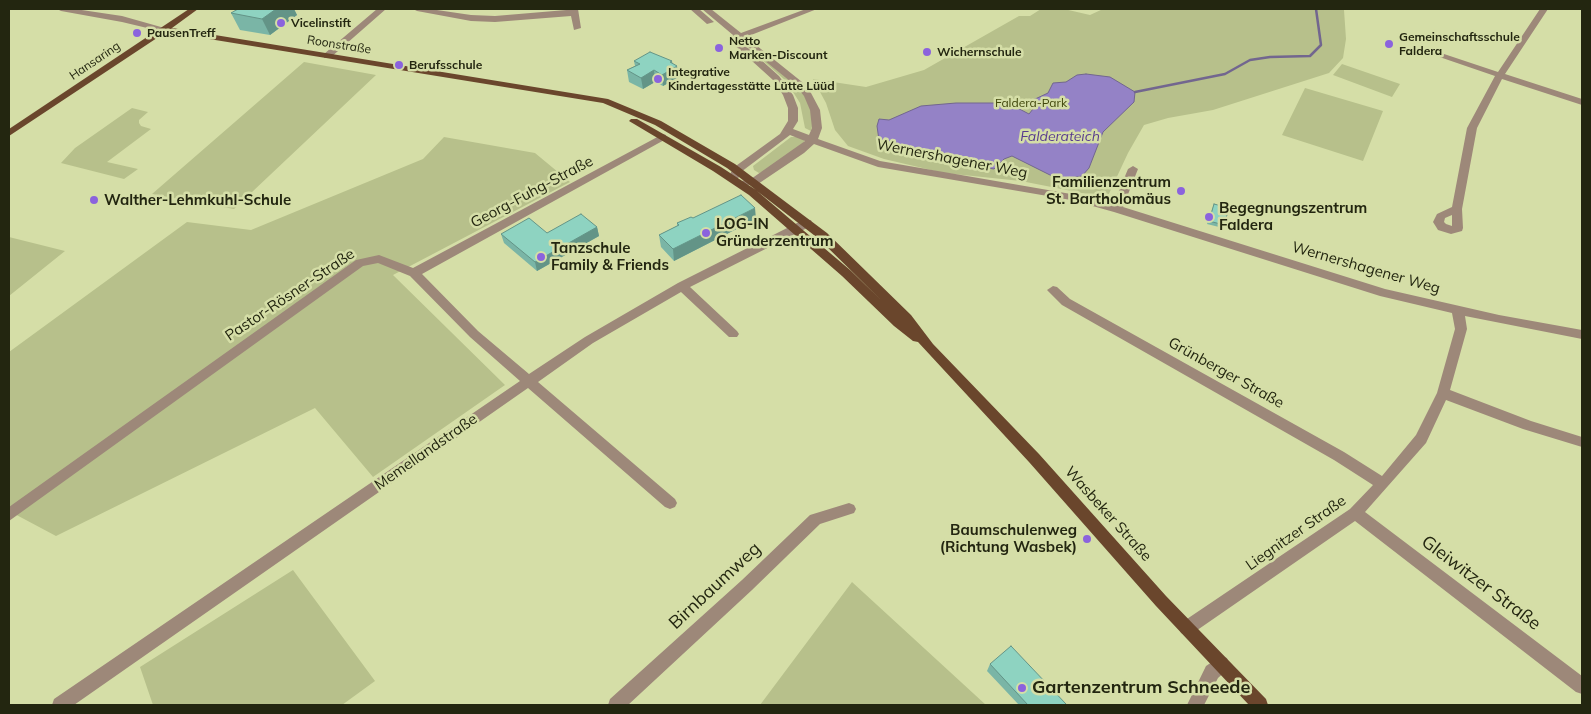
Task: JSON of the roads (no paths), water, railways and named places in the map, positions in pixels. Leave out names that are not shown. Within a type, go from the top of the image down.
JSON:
[{"type":"main road","name":"Hansaring","points":[[9,133],[194,9]]},
{"type":"main road","name":"Roonstraße","points":[[164,29],[605,101],[658,124],[737,178]]},
{"type":"main road","name":"Roonstraße","points":[[584,99],[640,124],[737,178]]},
{"type":"main road","name":"Wasbeker Straße","points":[[737,178],[802,226]]},
{"type":"main road","name":"Wasbeker Straße","points":[[754,182],[802,226],[846,273],[898,323],[929,347],[1034,458],[1187,628],[1260,705]]},
{"type":"street","name":"Roonstraße","points":[[61,9],[122,19],[164,29]]},
{"type":"street","points":[[327,56],[382,9]]},
{"type":"street","points":[[417,9],[453,16],[495,19],[574,11],[577,28]]},
{"type":"street","points":[[694,9],[788,74],[808,95],[815,110],[817,128],[813,138],[800,151],[754,182],[737,178]]},
{"type":"street","points":[[706,9],[776,78],[788,95],[793,108],[793,122],[788,131],[737,178]]},
{"type":"street","points":[[736,37],[814,9]]},
{"type":"street","points":[[1457,209],[1472,128],[1500,75],[1544,9]]},
{"type":"street","points":[[1426,51],[1582,102]]},
{"type":"street","points":[[788,131],[813,138]]},
{"type":"street","name":"Georg-Fuhg-Straße","points":[[414,273],[664,137]]},
{"type":"street","name":"Wernershagener Weg","points":[[813,138],[878,164],[1071,197],[1117,209],[1350,284],[1458,310],[1582,334]]},
{"type":"street","points":[[1117,209],[1133,169]]},
{"type":"street","name":"Memellandstraße","points":[[60,705],[589,340],[682,286],[802,226]]},
{"type":"street","name":"Pastor-Rösner-Straße","points":[[9,515],[360,263],[379,258],[414,273],[474,334],[670,503]]},
{"type":"street","points":[[682,286],[733,334]]},
{"type":"street","name":"Grünberger Straße","points":[[1053,290],[1066,302],[1339,456],[1383,484]]},
{"type":"street","name":"Liegnitzer Straße","points":[[1187,628],[1355,513],[1383,484],[1421,439],[1443,393],[1461,329],[1458,310]]},
{"type":"street","points":[[1443,393],[1528,425],[1582,442]]},
{"type":"street","name":"Birnbaumweg","points":[[616,705],[747,585],[815,518],[849,509]]},
{"type":"street","name":"Gleiwitzer Straße","points":[[1355,513],[1582,686]]},
{"type":"street","points":[[1195,705],[1212,672],[1221,664]]},
{"type":"water","name":"Falderateich","points":[[1086,74],[1110,77],[1135,92],[1134,102],[1103,132],[1089,168],[1082,176],[1065,179],[1052,176],[1012,156],[1004,159],[994,169],[915,157],[892,150],[879,140],[877,126],[879,119],[889,120],[921,106],[956,103],[1008,103],[1029,114],[1033,109],[1033,100],[1048,93],[1053,83],[1066,82],[1077,75]]},
{"type":"waterway","points":[[1135,92],[1225,74],[1250,60],[1270,57],[1310,56],[1321,45],[1316,9]]},
{"type":"place","name":"Vicelinstift","points":[[281,23]]},
{"type":"place","name":"PausenTreff","points":[[137,33]]},
{"type":"place","name":"Gemeinschaftsschule Faldera","points":[[1389,44]]},
{"type":"place","name":"Netto Marken-Discount","points":[[719,48]]},
{"type":"place","name":"Wichernschule","points":[[927,52]]},
{"type":"place","name":"Berufsschule","points":[[399,65]]},
{"type":"place","name":"Integrative Kindertagesstätte Lütte Lüüd","points":[[658,79]]},
{"type":"place","name":"Familienzentrum St. Bartholomäus","points":[[1181,191]]},
{"type":"place","name":"Walther-Lehmkuhl-Schule","points":[[94,200]]},
{"type":"place","name":"Begegnungszentrum Faldera","points":[[1209,217]]},
{"type":"place","name":"LOG-IN Gründerzentrum","points":[[706,233]]},
{"type":"place","name":"Tanzschule Family & Friends","points":[[541,257]]},
{"type":"place","name":"Baumschulenweg (Richtung Wasbek)","points":[[1087,539]]},
{"type":"place","name":"Gartenzentrum Schneede","points":[[1022,688]]},
{"type":"park label","name":"Faldera-Park","points":[[1031,103]]}]
